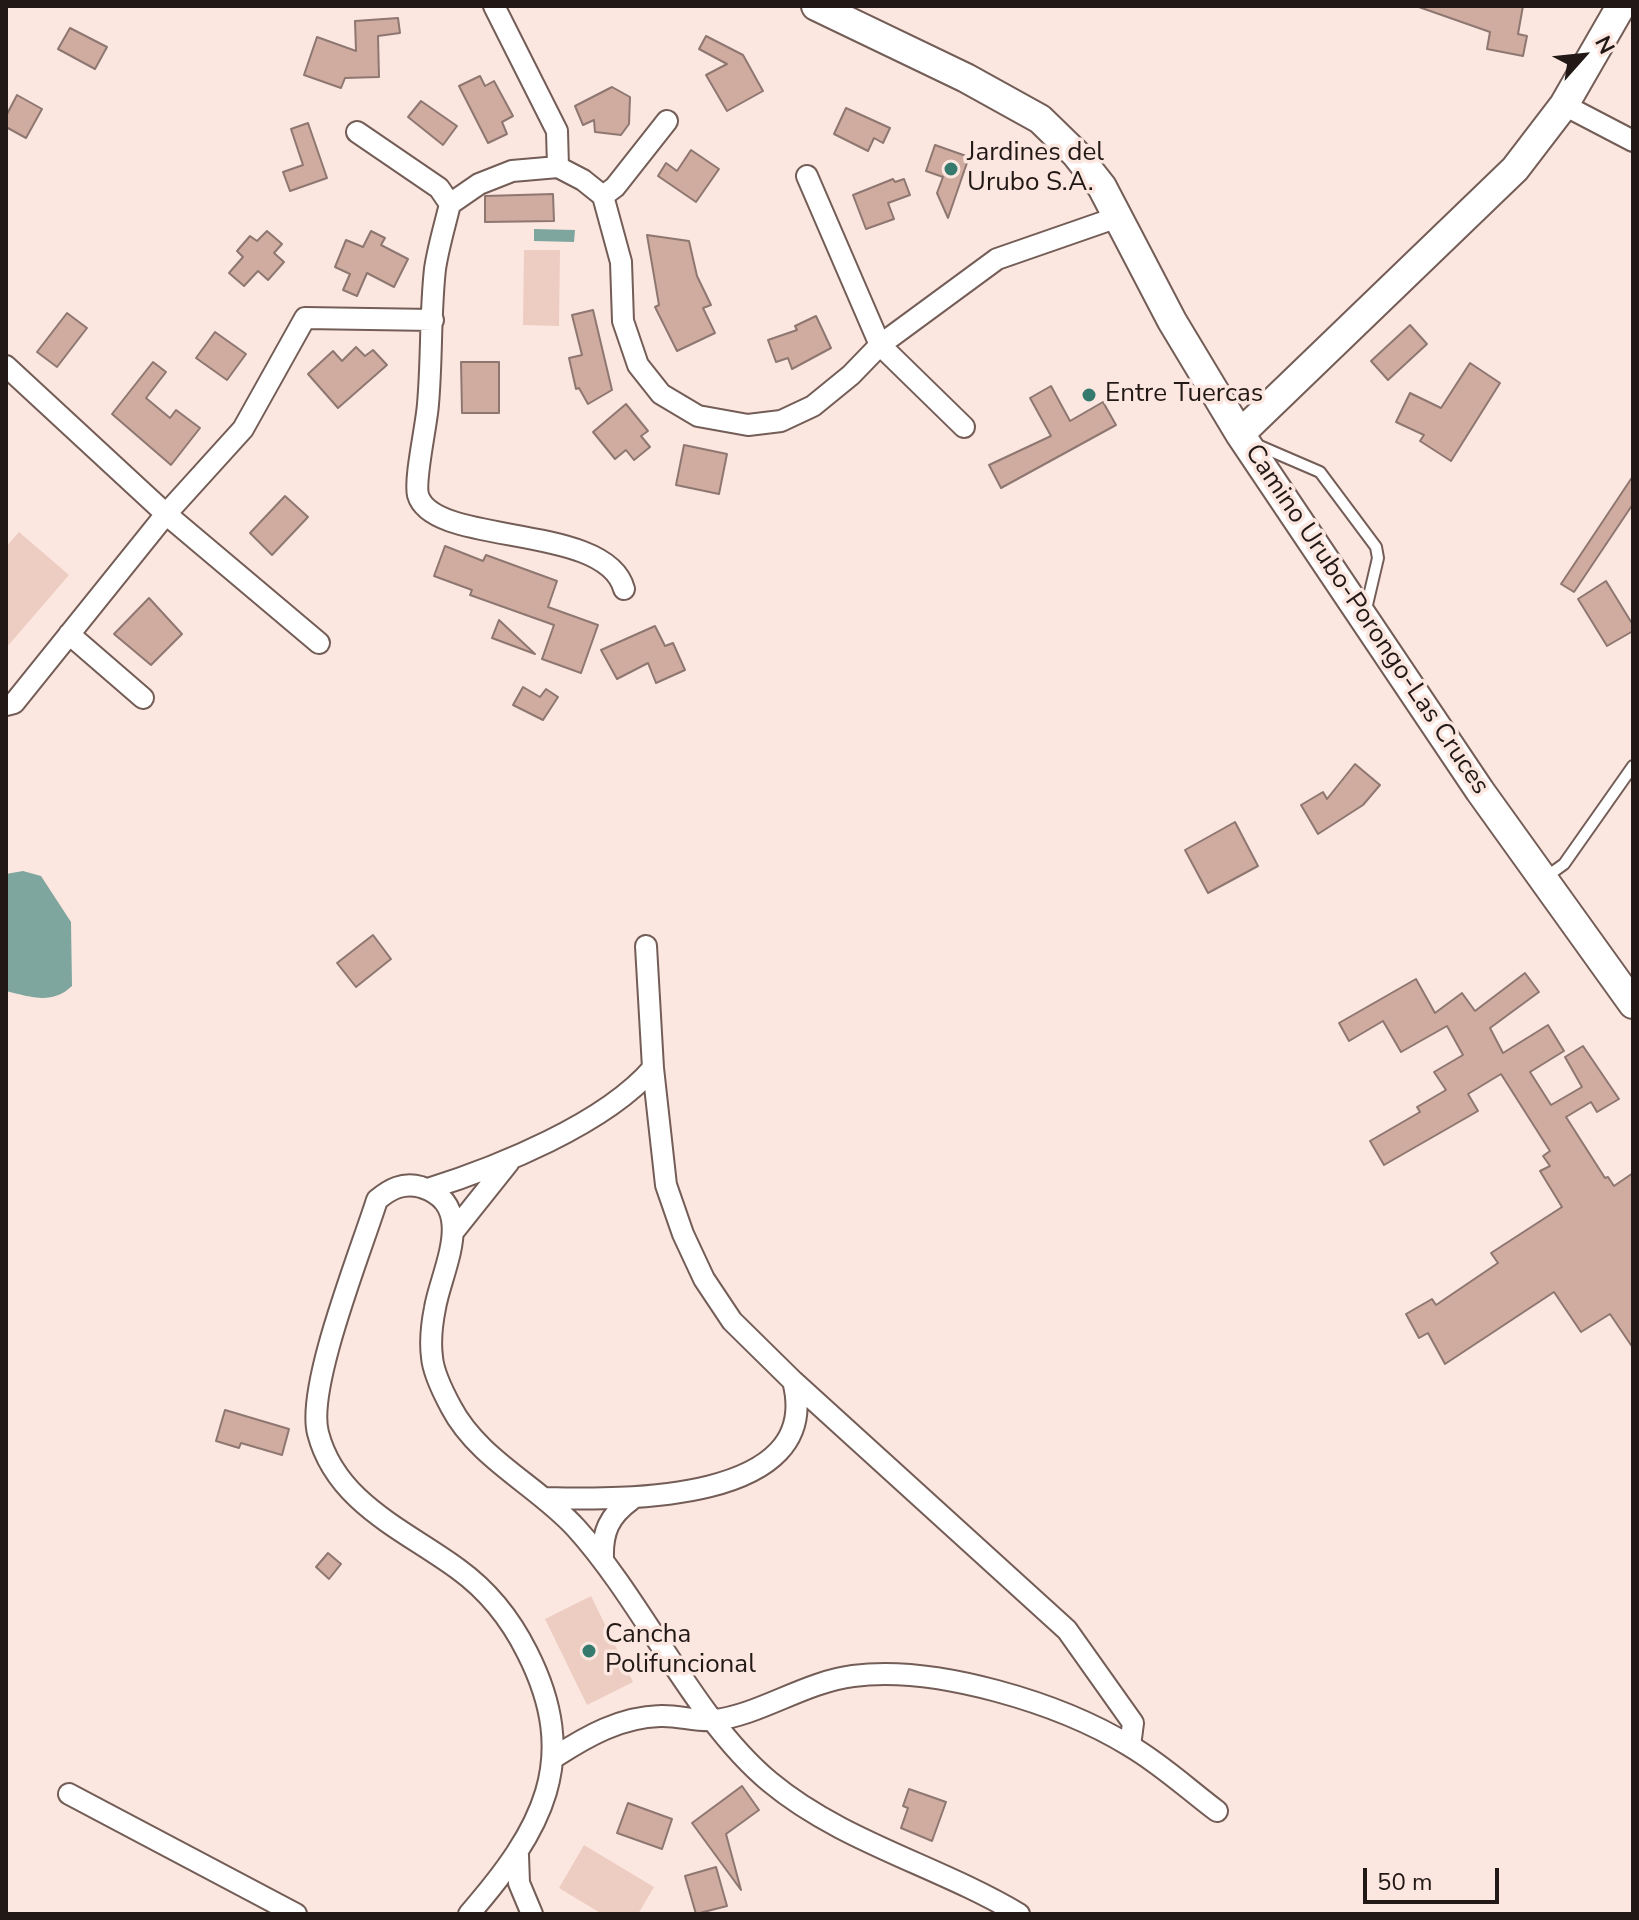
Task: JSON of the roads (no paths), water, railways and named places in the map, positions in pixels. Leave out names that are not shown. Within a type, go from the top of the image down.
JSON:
[{"type":"main road","name":"Camino Urubo-Porongo-Las Cruces","points":[[816,6],[966,78],[1040,119],[1076,154],[1102,187],[1172,321],[1243,437],[1480,791],[1633,1004]]},
{"type":"main road","points":[[1243,437],[1515,169],[1564,105],[1621,6]]},
{"type":"street","points":[[494,6],[557,131],[558,167]]},
{"type":"street","points":[[1564,105],[1633,141]]},
{"type":"street","points":[[603,196],[615,187],[667,121]]},
{"type":"street","points":[[357,132],[439,188],[450,204]]},
{"type":"street","points":[[624,589],[620,574],[606,565],[526,536],[448,522],[428,512],[418,493],[428,404],[435,268],[450,204],[479,184],[512,171],[558,167],[583,180],[603,196],[621,262],[623,321],[638,365],[661,394],[698,416],[748,425],[781,421],[813,406],[851,375],[880,345],[997,259],[1118,217]]},
{"type":"street","points":[[807,176],[880,345],[964,427]]},
{"type":"street","points":[[6,705],[14,703],[166,514],[243,429],[305,318],[433,320]]},
{"type":"street","points":[[6,366],[166,514],[319,643]]},
{"type":"street","points":[[69,634],[143,698]]},
{"type":"street","points":[[646,946],[653,1068],[666,1185],[683,1234],[704,1279],[732,1321],[793,1381],[1067,1630],[1133,1723],[1130,1746]]},
{"type":"street","points":[[469,1914],[518,1855],[542,1806],[555,1757],[544,1685],[511,1621],[460,1570],[386,1523],[355,1496],[331,1467],[317,1432],[315,1394],[377,1200],[401,1186],[428,1189],[512,1158],[613,1104],[637,1088],[653,1068]]},
{"type":"street","points":[[512,1158],[454,1231],[435,1307],[431,1358],[452,1409],[486,1451],[546,1498],[603,1559],[714,1720],[766,1779],[805,1810],[978,1890],[1019,1914]]},
{"type":"street","points":[[428,1189],[447,1209],[454,1231]]},
{"type":"street","points":[[546,1498],[631,1500],[682,1493],[737,1478],[777,1451],[789,1437],[797,1419],[798,1400],[793,1381]]},
{"type":"street","points":[[603,1559],[607,1525],[617,1510],[631,1500]]},
{"type":"street","points":[[555,1757],[586,1737],[624,1722],[660,1716],[714,1720],[851,1676],[911,1673],[977,1684],[1071,1718],[1130,1746],[1217,1811]]},
{"type":"street","points":[[69,1794],[296,1914]]},
{"type":"street","points":[[518,1855],[519,1883],[532,1914]]},
{"type":"lane","points":[[1243,437],[1320,472],[1376,547],[1378,558],[1365,615]]},
{"type":"lane","points":[[1544,878],[1564,864],[1633,766]]},
{"type":"water","points":[[534,229],[575,230],[574,242],[534,241]]},
{"type":"water","points":[[23,871],[41,876],[71,922],[72,986],[49,998],[6,991],[6,874]]},
{"type":"place","name":"Jardines del Urubo S.A.","points":[[951,169]]},
{"type":"place","name":"Entre Tuercas","points":[[1089,395]]},
{"type":"place","name":"Cancha Polifuncional","points":[[589,1651]]}]
